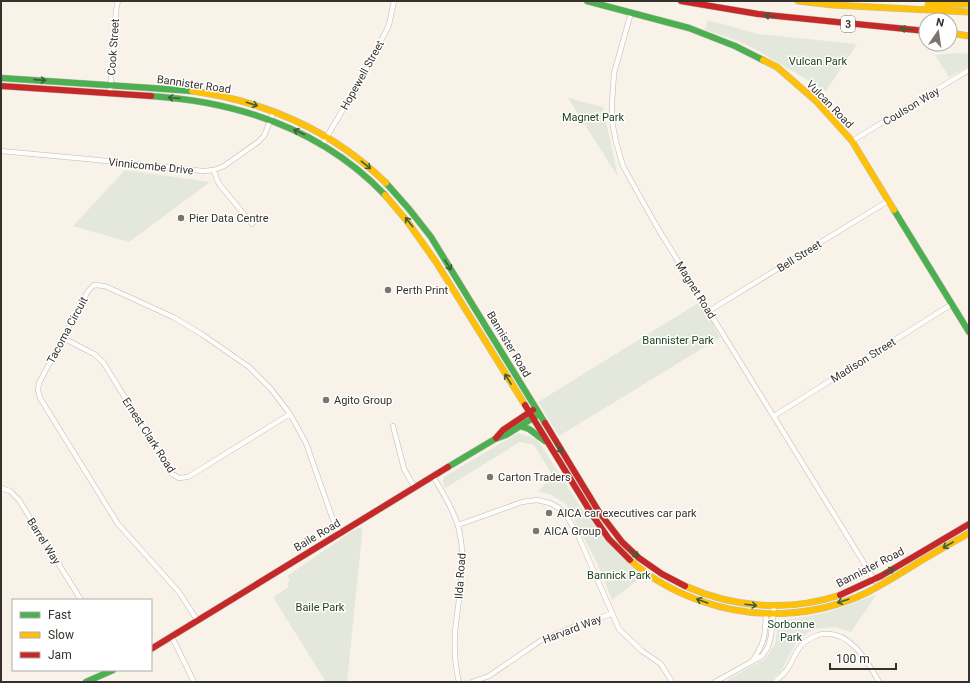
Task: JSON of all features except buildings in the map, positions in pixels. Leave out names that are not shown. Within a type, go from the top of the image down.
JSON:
[{"type":"main road","name":"Vulcan Road","points":[[586,1],[689,28],[736,46],[777,67],[816,101],[852,141],[969,332]]},
{"type":"main road","name":"3","points":[[681,1],[758,14],[918,30]]},
{"type":"main road","name":"3","points":[[798,1],[833,5],[969,12]]},
{"type":"main road","points":[[833,5],[969,4]]},
{"type":"main road","points":[[958,33],[969,34]]},
{"type":"main road","name":"Bannister Road","points":[[1,78],[111,85],[201,93],[247,103],[274,112],[307,126],[349,152],[372,170],[419,221],[447,262],[599,512],[624,543],[638,557],[672,580],[702,593],[737,603],[774,606],[824,600],[850,591],[874,579],[969,524]]},
{"type":"main road","name":"Bannister Road","points":[[1,86],[196,101],[235,108],[270,120],[304,135],[322,144],[354,166],[390,200],[408,220],[431,254],[593,516],[618,548],[634,562],[668,586],[699,600],[730,609],[766,614],[794,612],[824,607],[852,599],[879,586],[969,533]]},
{"type":"main road","name":"Baile Road","points":[[152,648],[433,476],[495,439],[506,435],[520,426],[531,416],[535,408]]},
{"type":"main road","name":"Baile Road","points":[[495,439],[503,430],[531,416],[539,414]]},
{"type":"main road","points":[[520,426],[529,428],[549,443]]},
{"type":"main road","points":[[86,682],[111,671]]},
{"type":"street","name":"Cook Street","points":[[110,94],[118,1]]},
{"type":"street","name":"Hopewell Street","points":[[322,144],[368,67],[389,25],[394,1]]},
{"type":"street","name":"Magnet Road","points":[[631,13],[614,73],[613,87],[612,121],[618,152],[623,166],[709,311],[879,586]]},
{"type":"street","name":"Coulson Way","points":[[852,141],[969,70]]},
{"type":"street","name":"Vinnicombe Drive","points":[[1,152],[203,171],[214,170],[224,166],[258,142],[264,136],[274,112]]},
{"type":"street","points":[[214,170],[220,185],[252,224]]},
{"type":"street","name":"Bell Street","points":[[709,311],[888,200]]},
{"type":"street","name":"Tacoma Circuit","points":[[197,620],[179,592],[118,524],[40,398],[38,390],[39,383],[88,291],[94,285],[105,286],[173,317],[249,367],[290,414],[306,443],[332,517],[340,533]]},
{"type":"street","name":"Madison Street","points":[[774,416],[952,304]]},
{"type":"street","name":"Ernest Clark Road","points":[[63,338],[94,354],[103,362],[172,474],[179,478],[188,476],[290,414]]},
{"type":"street","points":[[393,426],[404,469],[415,488]]},
{"type":"street","name":"Ilda Road","points":[[433,476],[448,502],[458,525],[463,556],[462,580],[455,634],[455,658],[459,682]]},
{"type":"street","name":"Barrel Way","points":[[1,488],[10,491],[19,500],[80,599]]},
{"type":"street","points":[[458,525],[522,502],[537,500],[550,503],[559,508],[566,515],[577,533],[611,614],[619,629],[642,651],[661,664],[672,682]]},
{"type":"street","points":[[752,661],[763,645],[767,606]]},
{"type":"street","points":[[716,682],[762,656],[768,647],[771,636],[774,606]]},
{"type":"street","name":"Harvard Way","points":[[472,682],[489,676],[540,641],[576,626],[611,614]]},
{"type":"street","points":[[775,682],[787,670],[800,647],[814,637],[824,634],[835,634],[847,639],[857,648],[879,682]]},
{"type":"street","points":[[172,637],[194,682]]},
{"type":"green space","name":"Vulcan Park","points":[[708,20],[758,34],[857,44],[826,91],[757,50],[736,40],[705,30]]},
{"type":"green space","points":[[958,53],[969,54],[969,66],[949,77],[935,55]]},
{"type":"green space","name":"Magnet Park","points":[[568,98],[603,107],[618,177]]},
{"type":"green space","points":[[125,170],[210,182],[129,242],[73,226]]},
{"type":"green space","name":"Bannister Park","points":[[700,302],[721,337],[559,436],[538,402]]},
{"type":"green space","name":"Bannick Park","points":[[518,433],[537,439],[584,512],[617,553],[643,576],[612,600],[597,563],[566,504],[551,495],[538,491],[553,476],[534,445],[520,442],[445,488],[443,482],[444,477]]},
{"type":"green space","name":"Baile Park","points":[[362,527],[347,682],[326,682],[273,597],[289,587],[287,584],[290,581],[287,576],[354,530]]},
{"type":"green space","name":"Sorbonne Park","points":[[876,595],[851,632],[835,627],[813,629],[797,641],[781,671],[770,682],[727,682],[729,679],[765,659],[775,644],[778,626],[784,620],[831,611]]},
{"type":"traffic: fast","points":[[587,1],[689,28],[735,46],[763,60]]},
{"type":"traffic: fast","points":[[1,78],[192,91]]},
{"type":"traffic: fast","points":[[151,96],[184,99],[216,105],[248,113],[278,123],[307,136],[334,153],[361,172],[385,195]]},
{"type":"traffic: fast","points":[[386,183],[431,237],[545,423]]},
{"type":"traffic: fast","points":[[894,210],[969,332]]},
{"type":"traffic: fast","points":[[448,467],[495,439],[506,435],[536,416]]},
{"type":"traffic: fast","points":[[520,426],[529,429],[545,441]]},
{"type":"traffic: fast","points":[[86,682],[111,671]]},
{"type":"traffic: slow","points":[[798,1],[833,5],[969,12]]},
{"type":"traffic: slow","points":[[928,5],[969,4]]},
{"type":"traffic: slow","points":[[958,34],[969,36]]},
{"type":"traffic: slow","points":[[763,60],[777,67],[816,101],[852,141],[894,210]]},
{"type":"traffic: slow","points":[[192,91],[246,102],[296,121],[344,148],[386,183]]},
{"type":"traffic: slow","points":[[385,195],[407,221],[436,262],[525,405]]},
{"type":"traffic: slow","points":[[630,560],[665,585],[704,602],[744,612],[786,613],[827,607],[866,593],[969,533]]},
{"type":"traffic: slow","points":[[685,586],[723,599],[762,605],[801,604],[840,595]]},
{"type":"traffic: jam","points":[[681,1],[758,14],[918,30]]},
{"type":"traffic: jam","points":[[1,86],[151,96]]},
{"type":"traffic: jam","points":[[525,405],[593,516],[609,539],[630,560]]},
{"type":"traffic: jam","points":[[496,438],[503,430],[533,410]]},
{"type":"traffic: jam","points":[[545,423],[599,512],[622,542],[639,558],[662,574],[685,586]]},
{"type":"traffic: jam","points":[[152,648],[448,467]]},
{"type":"traffic: jam","points":[[840,595],[881,576],[969,524]]},
{"type":"place","name":"Pier Data Centre","points":[[181,218]]},
{"type":"place","name":"Perth Print","points":[[388,290]]},
{"type":"place","name":"Agito Group","points":[[326,400]]},
{"type":"place","name":"Carton Traders","points":[[490,477]]},
{"type":"place","name":"AICA car executives car park","points":[[549,513]]},
{"type":"place","name":"AICA Group","points":[[536,531]]}]
